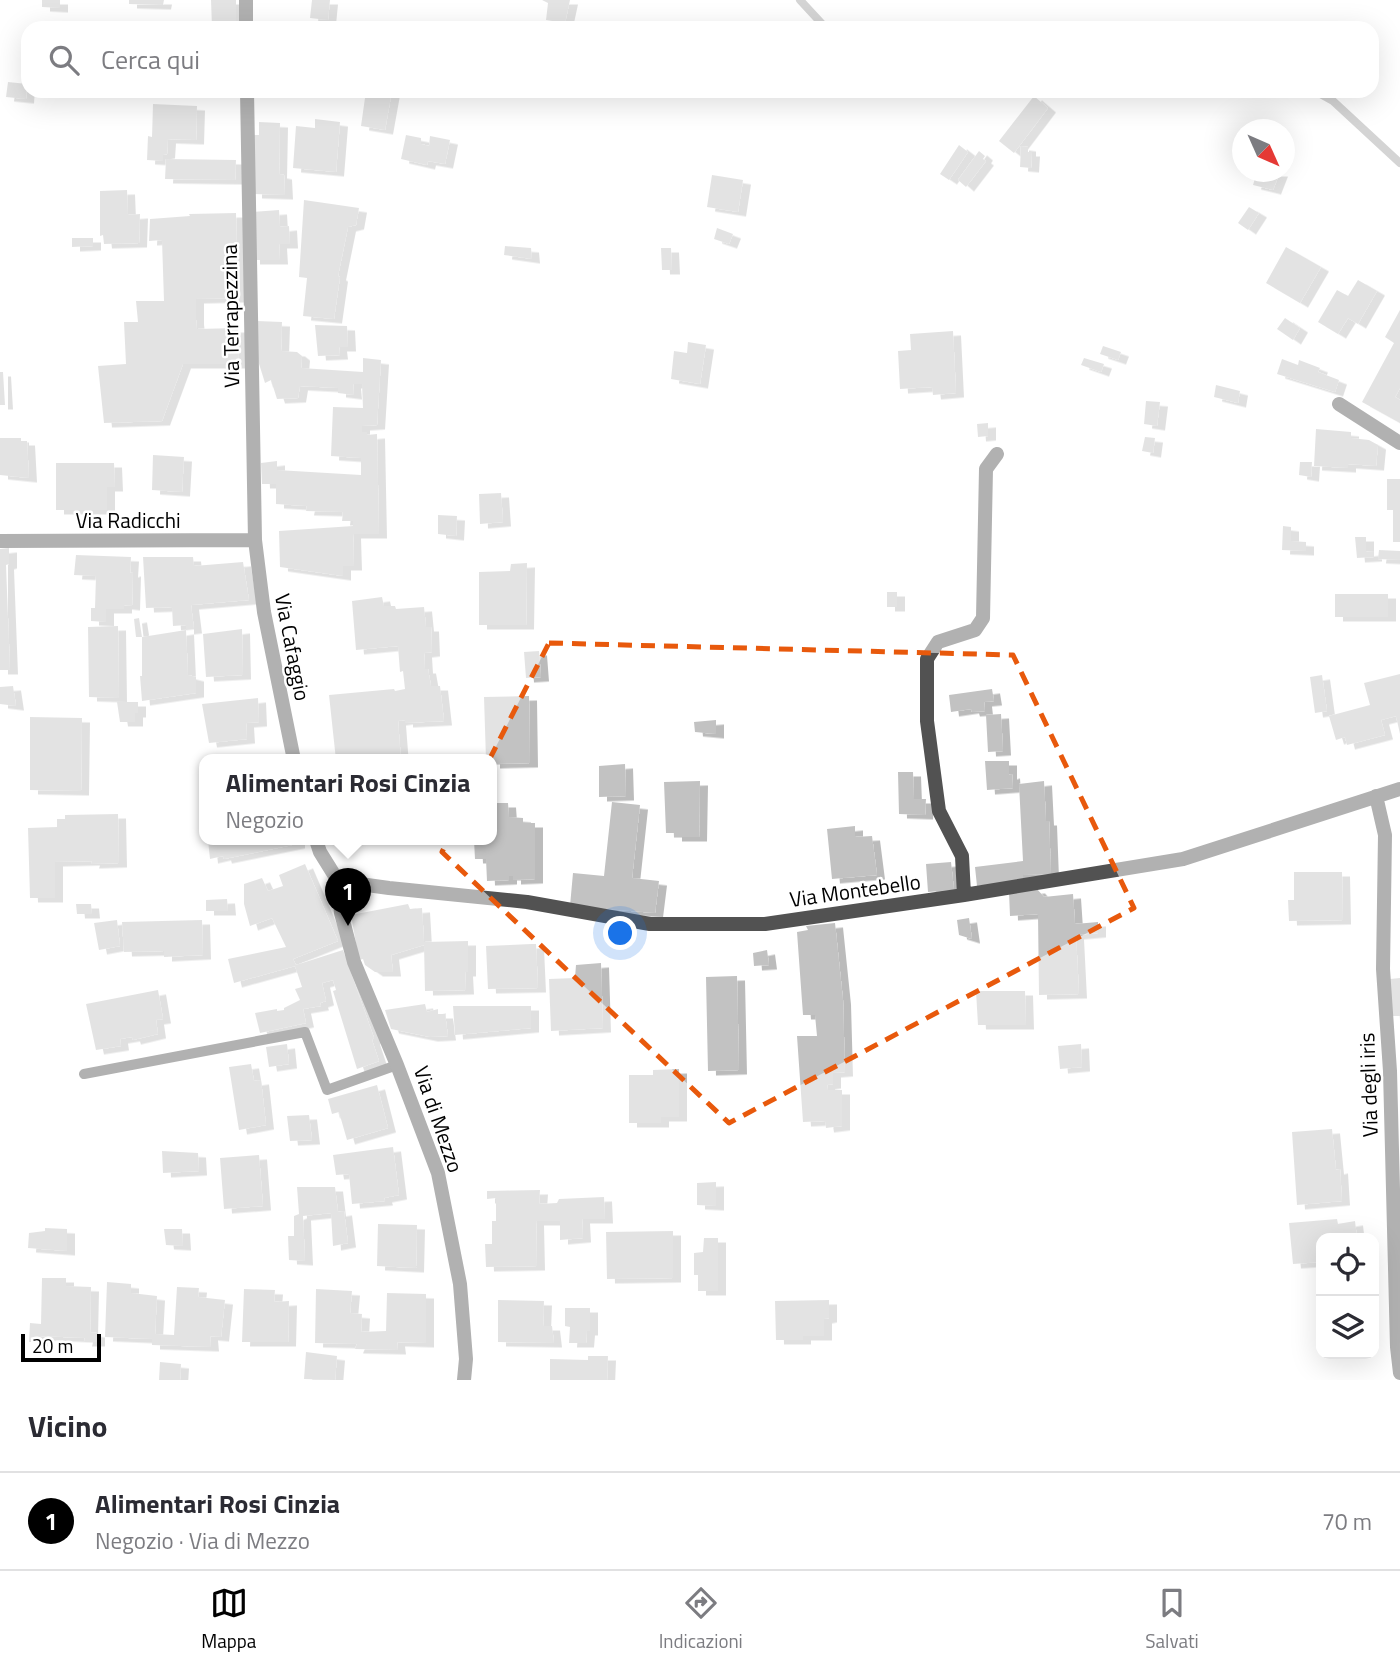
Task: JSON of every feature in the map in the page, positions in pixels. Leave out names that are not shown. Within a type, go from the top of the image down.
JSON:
[{"type":"street","points":[[246,0],[246,21]]},
{"type":"street","name":"Via Terrapezzina","points":[[247,98],[255,540]]},
{"type":"street","points":[[1339,404],[1400,443]]},
{"type":"street","points":[[964,895],[962,856],[939,811],[927,721],[927,659],[938,642],[975,630],[983,618],[986,470],[997,454]]},
{"type":"street","name":"Via Radicchi","points":[[0,541],[255,540]]},
{"type":"street","name":"Via Cafaggio","points":[[255,540],[264,612],[293,754]]},
{"type":"street","name":"Via Montebello","points":[[338,881],[527,902],[650,924],[765,924],[1184,859],[1400,789]]},
{"type":"street","name":"Via degli iris","points":[[1376,796],[1385,835],[1383,970],[1390,1071],[1397,1348],[1400,1373]]},
{"type":"street","points":[[318,846],[338,881]]},
{"type":"street","name":"Via di Mezzo","points":[[338,881],[341,913],[354,962],[438,1172],[460,1284],[466,1359],[464,1380]]},
{"type":"lane","points":[[84,1074],[305,1032],[327,1090],[397,1065]]},
{"type":"highlighted area","points":[[549,643],[1013,655],[1134,908],[729,1123],[442,852]]},
{"type":"building","points":[[42,0],[60,0],[60,8],[42,7]]},
{"type":"building","points":[[129,0],[164,0],[163,5],[129,4]]},
{"type":"building","points":[[211,0],[236,0],[236,21],[212,21]]},
{"type":"building","points":[[312,0],[330,0],[328,20],[310,18]]},
{"type":"building","points":[[542,0],[570,0],[565,21],[546,20],[548,3]]},
{"type":"building","points":[[8,82],[21,83],[21,98],[26,99],[6,97]]},
{"type":"building","points":[[365,98],[391,98],[385,130],[361,126]]},
{"type":"building","points":[[1032,98],[1036,98],[1048,108],[1014,153],[999,141]]},
{"type":"building","points":[[153,104],[197,106],[196,140],[168,139],[167,154],[163,155],[163,161],[147,160],[148,136],[152,137]]},
{"type":"building","points":[[315,119],[340,122],[336,172],[293,168],[296,126],[315,128]]},
{"type":"building","points":[[259,122],[280,123],[279,174],[284,175],[285,195],[254,194],[254,135],[259,135]]},
{"type":"building","points":[[406,135],[421,138],[421,144],[429,146],[430,136],[450,140],[445,164],[428,161],[427,165],[401,159]]},
{"type":"building","points":[[959,145],[968,152],[949,180],[940,174]]},
{"type":"building","points":[[1021,146],[1028,147],[1028,152],[1032,152],[1031,168],[1020,167]]},
{"type":"building","points":[[979,151],[986,161],[966,187],[958,180]]},
{"type":"building","points":[[166,159],[236,160],[235,180],[165,179]]},
{"type":"building","points":[[712,175],[743,180],[738,212],[707,207]]},
{"type":"building","points":[[1254,182],[1276,182],[1273,190],[1253,185]]},
{"type":"building","points":[[127,190],[128,215],[140,214],[139,243],[104,244],[103,235],[100,236],[100,191]]},
{"type":"building","points":[[304,200],[359,208],[356,225],[348,227],[338,276],[334,319],[303,316],[307,278],[299,277]]},
{"type":"building","points":[[1249,207],[1259,213],[1248,230],[1238,223]]},
{"type":"building","points":[[279,210],[280,227],[289,226],[290,244],[279,244],[280,260],[252,260],[252,212]]},
{"type":"building","points":[[236,213],[238,298],[196,299],[196,320],[197,329],[238,328],[239,364],[183,364],[162,421],[104,423],[98,366],[126,364],[124,322],[138,322],[136,301],[164,301],[162,240],[149,241],[150,219],[190,216],[189,214]]},
{"type":"building","points":[[717,228],[733,234],[729,244],[714,239]]},
{"type":"building","points":[[72,238],[93,238],[93,246],[72,247]]},
{"type":"building","points":[[505,246],[531,248],[532,259],[504,255]]},
{"type":"building","points":[[1286,247],[1321,267],[1300,303],[1266,283]]},
{"type":"building","points":[[661,248],[671,248],[672,270],[662,270]]},
{"type":"building","points":[[1358,280],[1377,291],[1358,324],[1348,318],[1338,334],[1318,322],[1337,290],[1348,296]]},
{"type":"building","points":[[1400,310],[1400,388],[1395,397],[1400,400],[1400,423],[1362,402],[1394,343],[1385,337]]},
{"type":"building","points":[[1285,318],[1300,328],[1293,340],[1277,329]]},
{"type":"building","points":[[257,321],[282,322],[281,351],[297,352],[302,356],[301,368],[363,372],[363,358],[381,360],[377,425],[362,426],[362,432],[367,432],[367,435],[377,434],[379,534],[353,534],[354,566],[343,566],[343,576],[280,567],[279,531],[353,526],[353,521],[342,521],[343,512],[306,511],[307,506],[276,504],[276,484],[262,484],[261,463],[277,461],[277,470],[361,475],[361,458],[331,456],[333,407],[363,408],[362,384],[353,384],[354,395],[338,393],[338,388],[300,386],[298,398],[277,399],[271,380],[265,383],[255,351]]},
{"type":"building","points":[[315,325],[347,326],[348,347],[339,347],[340,355],[318,356]]},
{"type":"building","points":[[953,331],[956,393],[933,395],[932,387],[900,389],[898,351],[911,350],[910,334]]},
{"type":"building","points":[[688,342],[706,345],[700,384],[671,379],[674,351],[687,353]]},
{"type":"building","points":[[1103,346],[1121,352],[1118,360],[1100,354]]},
{"type":"building","points":[[1084,358],[1104,364],[1101,372],[1081,365]]},
{"type":"building","points":[[1282,359],[1298,365],[1299,360],[1320,368],[1318,372],[1339,380],[1335,392],[1277,374]]},
{"type":"building","points":[[0,372],[3,372],[5,405],[0,405]]},
{"type":"building","points":[[1216,385],[1240,391],[1238,403],[1214,397]]},
{"type":"building","points":[[1146,401],[1160,402],[1157,426],[1144,424]]},
{"type":"building","points":[[988,423],[988,436],[978,437],[977,424]]},
{"type":"building","points":[[1316,429],[1351,432],[1351,438],[1369,440],[1378,445],[1376,466],[1314,466]]},
{"type":"building","points":[[1145,437],[1155,438],[1153,453],[1142,451]]},
{"type":"building","points":[[0,438],[21,438],[21,441],[27,441],[29,478],[0,475]]},
{"type":"building","points":[[153,455],[184,457],[182,492],[152,490]]},
{"type":"building","points":[[1300,462],[1312,462],[1311,477],[1299,475]]},
{"type":"building","points":[[56,463],[114,463],[115,487],[107,487],[107,510],[56,510]]},
{"type":"building","points":[[1387,479],[1400,479],[1400,542],[1393,542],[1393,510],[1387,510]]},
{"type":"building","points":[[501,493],[503,522],[480,524],[479,494]]},
{"type":"building","points":[[438,515],[457,516],[456,536],[438,534]]},
{"type":"building","points":[[1283,526],[1291,527],[1291,541],[1306,542],[1306,551],[1282,550]]},
{"type":"building","points":[[1355,537],[1366,537],[1366,552],[1374,551],[1374,557],[1357,558]]},
{"type":"building","points":[[9,548],[9,564],[6,565],[10,670],[0,670],[0,549]]},
{"type":"building","points":[[1379,550],[1400,551],[1400,560],[1378,559]]},
{"type":"building","points":[[76,555],[131,557],[132,606],[106,609],[106,622],[91,621],[91,608],[95,608],[96,576],[74,575]]},
{"type":"building","points":[[143,557],[193,557],[194,566],[243,562],[249,600],[191,605],[194,629],[186,630],[186,625],[173,626],[172,607],[146,608]]},
{"type":"building","points":[[527,563],[526,625],[479,625],[479,572],[510,571],[511,564]]},
{"type":"building","points":[[887,592],[897,592],[897,607],[887,607]]},
{"type":"building","points":[[1335,594],[1388,594],[1388,617],[1335,617]]},
{"type":"building","points":[[382,597],[384,606],[395,606],[396,609],[424,607],[426,627],[431,627],[432,652],[424,653],[425,669],[428,669],[431,686],[440,686],[444,721],[398,721],[401,754],[335,754],[329,695],[405,689],[403,671],[400,672],[398,646],[356,650],[352,601]]},
{"type":"building","points":[[139,618],[142,637],[136,637],[134,619]]},
{"type":"building","points":[[118,626],[119,698],[89,697],[88,627]]},
{"type":"building","points":[[242,629],[243,675],[206,677],[203,634]]},
{"type":"building","points":[[186,630],[188,675],[196,677],[196,693],[142,701],[142,637]]},
{"type":"building","points":[[539,651],[541,677],[526,678],[524,652]]},
{"type":"building","points":[[1400,674],[1400,734],[1396,716],[1381,720],[1385,735],[1347,745],[1345,737],[1336,740],[1329,716],[1370,705],[1364,683]]},
{"type":"building","points":[[1322,675],[1327,711],[1315,713],[1310,677]]},
{"type":"building","points":[[13,686],[16,706],[0,704],[0,687]]},
{"type":"building","points":[[992,689],[994,701],[984,702],[985,711],[972,712],[971,709],[951,712],[949,695]]},
{"type":"building","points":[[529,696],[530,763],[497,764],[497,754],[486,754],[484,697]]},
{"type":"building","points":[[258,698],[259,722],[246,723],[247,739],[209,743],[202,704]]},
{"type":"building","points":[[117,702],[138,702],[135,722],[120,722]]},
{"type":"building","points":[[1001,714],[1003,751],[988,752],[986,715]]},
{"type":"building","points":[[30,717],[82,718],[81,791],[30,790]]},
{"type":"building","points":[[716,720],[716,734],[695,732],[694,722]]},
{"type":"building","points":[[985,761],[1009,761],[1013,788],[987,790]]},
{"type":"building","points":[[625,764],[626,796],[599,797],[599,766]]},
{"type":"building","points":[[898,772],[913,772],[914,799],[926,799],[925,815],[899,814]]},
{"type":"building","points":[[700,781],[699,837],[674,837],[674,833],[666,833],[664,782]]},
{"type":"building","points":[[1044,781],[1051,874],[1023,875],[1023,880],[977,886],[975,867],[1023,861],[1019,784]]},
{"type":"building","points":[[612,802],[640,805],[632,878],[659,881],[655,913],[570,906],[573,873],[604,876]]},
{"type":"building","points":[[497,803],[508,803],[509,817],[523,818],[523,823],[535,823],[535,879],[513,880],[513,876],[509,876],[509,880],[487,881],[486,859],[475,859],[474,845],[497,845]]},
{"type":"building","points":[[118,814],[119,863],[55,862],[55,898],[30,898],[28,828],[57,827],[57,819],[65,819],[65,815]]},
{"type":"building","points":[[855,826],[855,837],[872,836],[877,875],[832,879],[827,829]]},
{"type":"building","points":[[209,845],[292,845],[224,859],[223,856],[210,859]]},
{"type":"building","points":[[951,862],[954,890],[928,892],[926,864]]},
{"type":"building","points":[[305,864],[338,941],[293,959],[296,965],[343,950],[374,1038],[372,1040],[379,1061],[357,1069],[333,991],[336,990],[333,980],[322,983],[326,1001],[320,1003],[321,1006],[303,1009],[306,1023],[260,1033],[255,1013],[284,1010],[300,1000],[295,989],[302,987],[295,966],[234,983],[228,959],[286,947],[272,918],[250,926],[244,904],[244,884],[262,878],[268,891],[283,886],[279,875]]},
{"type":"building","points":[[1294,872],[1342,872],[1343,920],[1289,921],[1288,900],[1294,900]]},
{"type":"building","points":[[1037,889],[1044,897],[1073,894],[1075,924],[1098,922],[1098,933],[1076,935],[1079,994],[1039,995],[1038,914],[1010,916],[1009,892]]},
{"type":"building","points":[[227,899],[228,911],[206,911],[206,900]]},
{"type":"building","points":[[76,904],[91,904],[92,914],[77,914]]},
{"type":"building","points":[[408,904],[410,909],[422,908],[424,942],[468,941],[466,990],[425,991],[424,945],[391,955],[393,972],[375,972],[365,965],[363,959],[359,960],[351,915]]},
{"type":"building","points":[[969,918],[972,939],[959,935],[957,920]]},
{"type":"building","points":[[117,920],[120,946],[99,950],[94,923]]},
{"type":"building","points":[[202,920],[203,955],[164,957],[164,951],[124,952],[122,922]]},
{"type":"building","points":[[835,923],[843,1000],[845,1072],[833,1073],[833,1084],[827,1085],[828,1090],[842,1090],[842,1126],[826,1128],[825,1121],[803,1122],[797,1036],[817,1036],[815,1015],[803,1015],[797,932],[808,930],[806,926]]},
{"type":"building","points":[[536,944],[538,988],[488,989],[486,946]]},
{"type":"building","points":[[767,950],[769,965],[754,966],[753,953]]},
{"type":"building","points":[[601,963],[603,1028],[551,1031],[549,979],[575,978],[576,965]]},
{"type":"building","points":[[737,976],[739,1070],[708,1071],[706,977]]},
{"type":"building","points":[[1400,978],[1400,1016],[1392,1016],[1390,979]]},
{"type":"building","points":[[158,990],[163,1019],[156,1020],[158,1034],[133,1040],[132,1037],[120,1039],[121,1046],[96,1050],[86,1004]]},
{"type":"building","points":[[976,991],[1025,991],[1026,1025],[978,1025]]},
{"type":"building","points":[[425,1004],[427,1012],[438,1009],[438,1014],[445,1014],[448,1036],[430,1037],[391,1029],[385,1010]]},
{"type":"building","points":[[453,1006],[531,1006],[531,1028],[455,1035]]},
{"type":"building","points":[[287,1044],[289,1064],[269,1067],[266,1047]]},
{"type":"building","points":[[1081,1044],[1082,1067],[1060,1069],[1058,1046]]},
{"type":"building","points":[[251,1064],[254,1081],[261,1080],[266,1125],[239,1130],[229,1067]]},
{"type":"building","points":[[679,1069],[679,1117],[661,1117],[661,1123],[629,1123],[629,1075],[653,1075],[653,1070]]},
{"type":"building","points":[[377,1085],[388,1128],[347,1140],[339,1112],[332,1114],[328,1099]]},
{"type":"building","points":[[309,1115],[312,1140],[290,1141],[287,1116]]},
{"type":"building","points":[[1332,1129],[1336,1170],[1340,1169],[1342,1201],[1297,1205],[1292,1132]]},
{"type":"building","points":[[393,1147],[399,1195],[384,1198],[385,1201],[352,1204],[349,1174],[336,1175],[333,1155]]},
{"type":"building","points":[[162,1151],[198,1153],[199,1171],[163,1173]]},
{"type":"building","points":[[259,1155],[263,1206],[224,1209],[220,1158]]},
{"type":"building","points":[[716,1182],[716,1206],[697,1205],[697,1183]]},
{"type":"building","points":[[297,1187],[335,1187],[338,1212],[344,1211],[348,1243],[333,1246],[331,1213],[303,1216],[305,1261],[289,1260],[288,1236],[294,1236],[294,1216],[299,1214]]},
{"type":"building","points":[[540,1190],[539,1204],[557,1203],[559,1199],[604,1197],[605,1219],[582,1219],[583,1238],[560,1240],[560,1221],[536,1221],[537,1266],[486,1267],[485,1244],[492,1244],[492,1221],[496,1221],[496,1198],[487,1199],[487,1191]]},
{"type":"building","points":[[1337,1219],[1338,1224],[1355,1221],[1356,1233],[1316,1233],[1316,1262],[1293,1264],[1289,1223]]},
{"type":"building","points":[[378,1224],[417,1225],[416,1268],[377,1266]]},
{"type":"building","points":[[45,1228],[67,1229],[67,1251],[28,1248],[29,1233],[45,1231]]},
{"type":"building","points":[[164,1229],[182,1229],[183,1246],[166,1245]]},
{"type":"building","points":[[673,1231],[673,1278],[607,1279],[606,1232]]},
{"type":"building","points":[[704,1238],[718,1238],[718,1291],[698,1291],[698,1275],[694,1275],[694,1253],[703,1252]]},
{"type":"building","points":[[42,1278],[66,1278],[66,1286],[91,1287],[90,1332],[97,1333],[97,1342],[84,1342],[85,1338],[40,1336],[40,1342],[29,1342],[30,1323],[41,1324]]},
{"type":"building","points":[[107,1282],[131,1284],[131,1293],[157,1296],[155,1334],[174,1335],[177,1287],[199,1288],[198,1297],[225,1300],[221,1337],[210,1336],[211,1347],[152,1345],[152,1339],[105,1337]]},
{"type":"building","points":[[244,1289],[275,1290],[274,1302],[289,1301],[288,1342],[242,1342]]},
{"type":"building","points":[[316,1289],[352,1291],[350,1313],[362,1314],[361,1332],[386,1331],[387,1293],[426,1294],[426,1343],[397,1342],[398,1350],[355,1349],[357,1344],[315,1343]]},
{"type":"building","points":[[498,1300],[544,1301],[543,1326],[552,1326],[554,1343],[498,1342]]},
{"type":"building","points":[[829,1300],[829,1318],[824,1319],[824,1336],[803,1336],[803,1340],[776,1340],[775,1301]]},
{"type":"building","points":[[565,1308],[590,1308],[590,1331],[587,1331],[586,1343],[569,1343],[570,1327],[565,1326]]},
{"type":"building","points":[[306,1352],[337,1356],[335,1380],[304,1379]]},
{"type":"building","points":[[588,1356],[608,1356],[607,1380],[550,1380],[550,1359],[588,1360]]},
{"type":"building","points":[[160,1362],[181,1364],[180,1380],[159,1380]]},
{"type":"waterway","points":[[800,0],[819,21]]},
{"type":"waterway","points":[[1328,98],[1400,163]]},
{"type":"place","name":"Alimentari Rosi Cinzia","points":[[348,926]]}]
